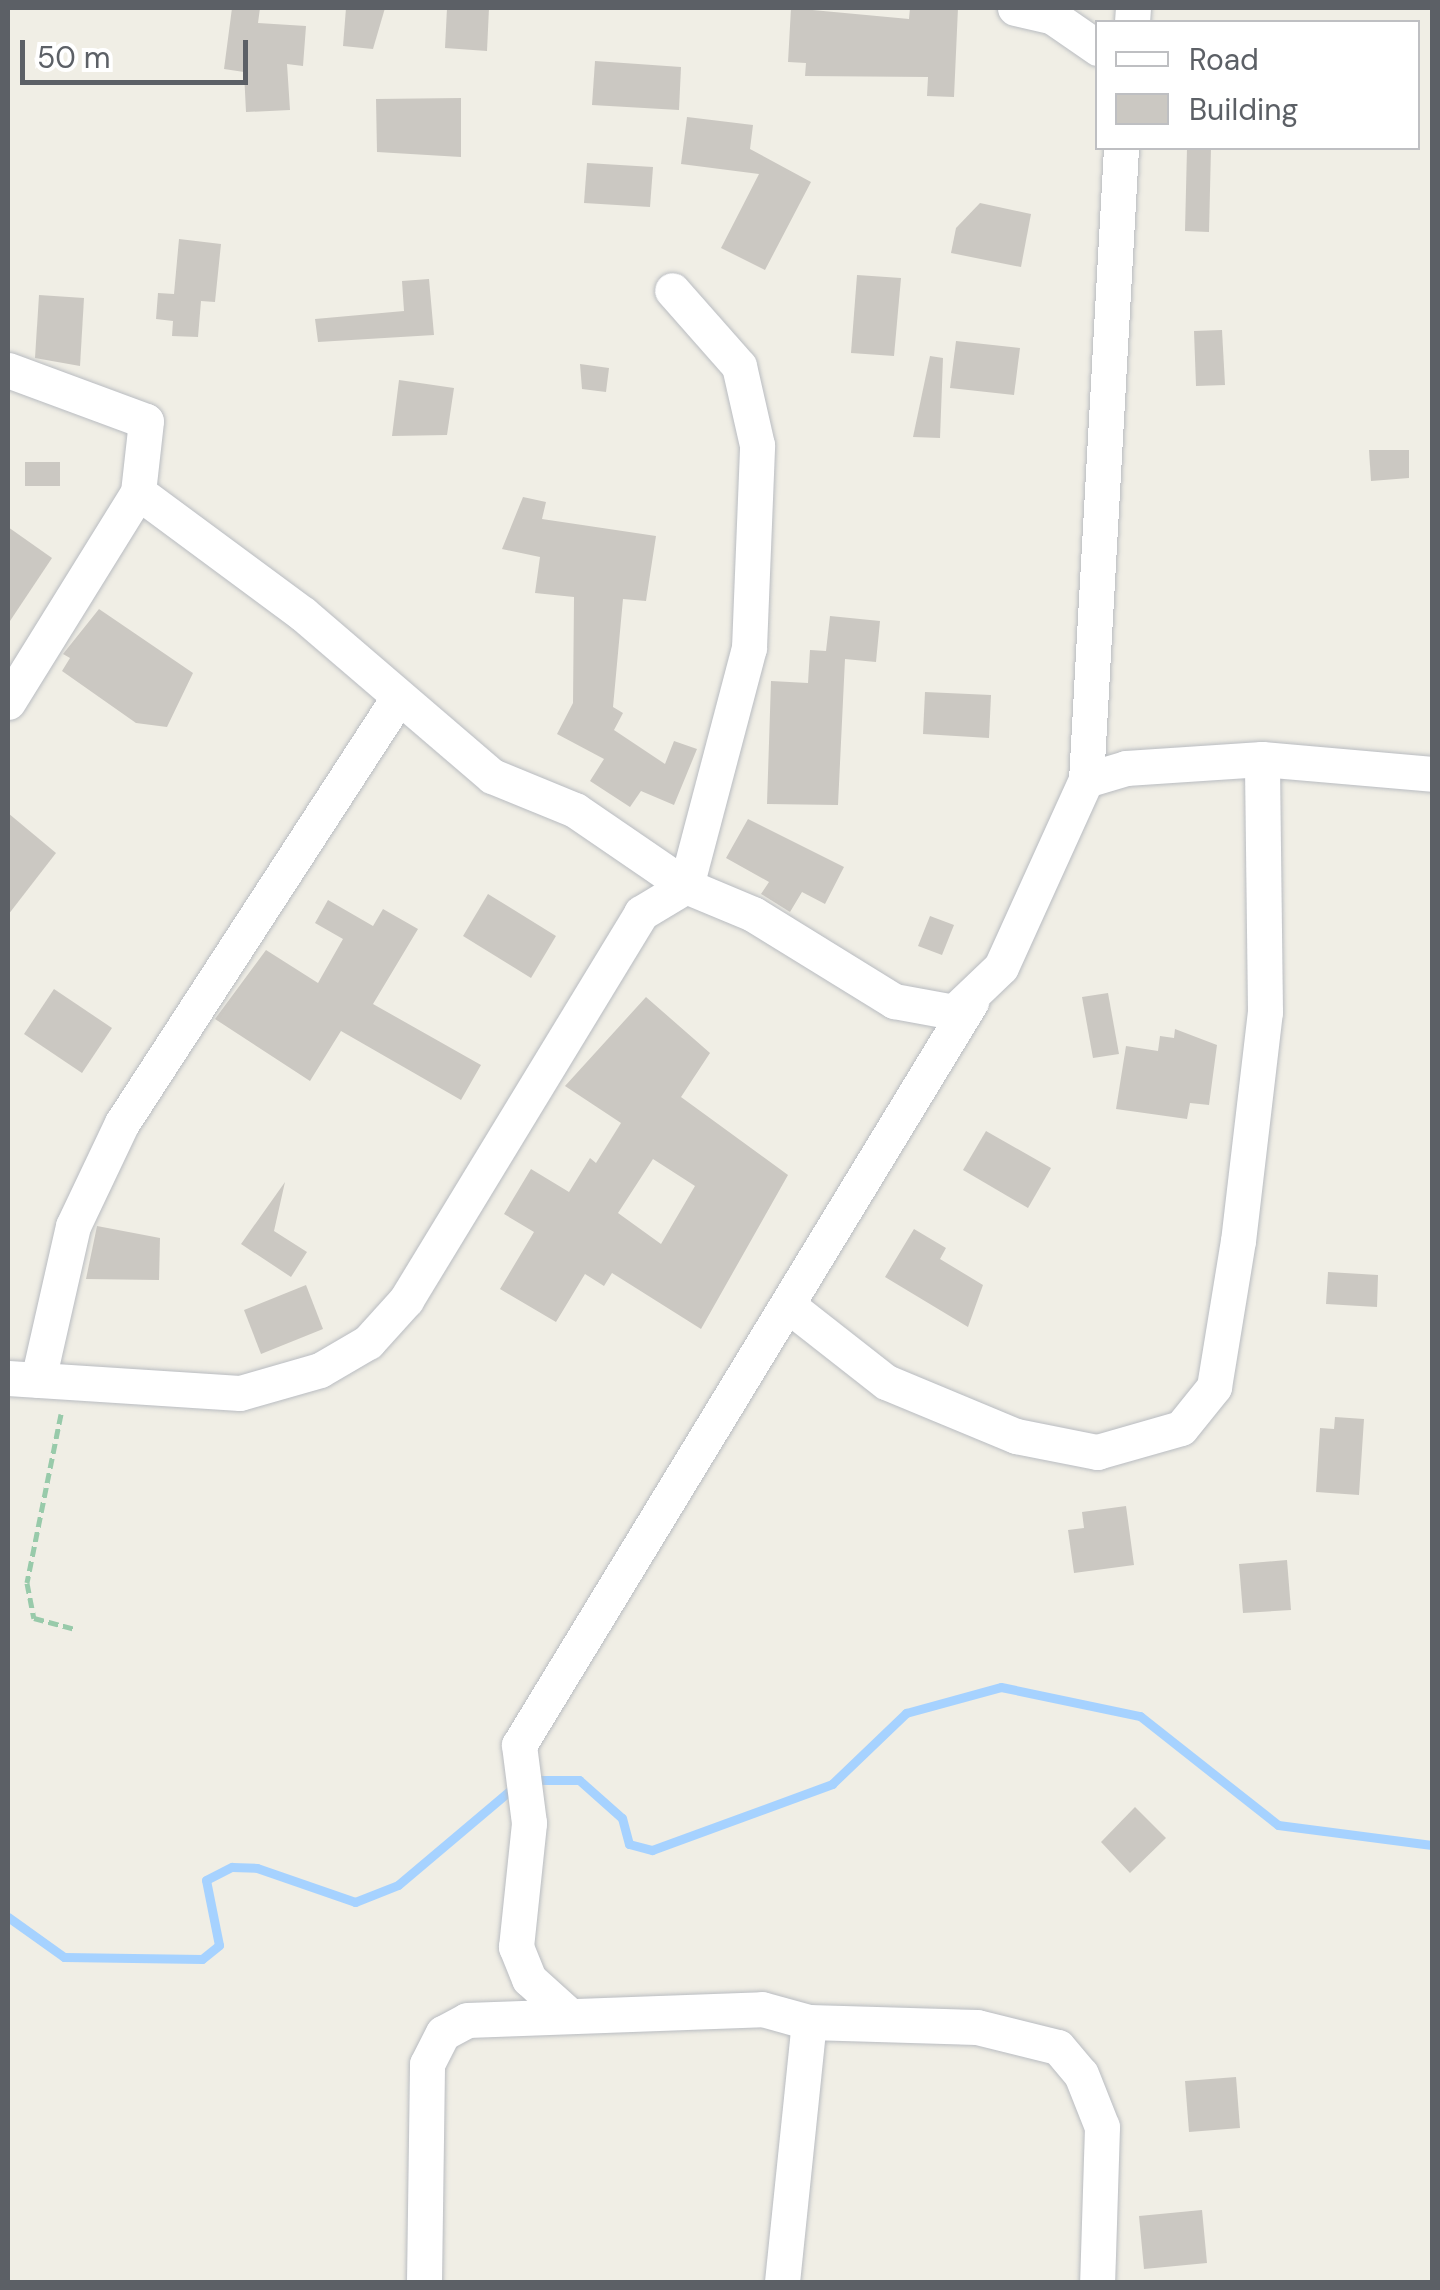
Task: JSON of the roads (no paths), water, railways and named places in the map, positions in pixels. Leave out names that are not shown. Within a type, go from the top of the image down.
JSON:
[{"type":"street","points":[[1015,8],[1053,17],[1095,46]]},
{"type":"street","points":[[570,2016],[529,1979],[516,1947],[526,1804],[518,1745],[541,1696],[789,1306],[971,1002],[1000,966],[1086,780],[1121,150]]},
{"type":"street","points":[[396,702],[122,1123],[73,1226],[36,1380],[240,1393],[320,1370],[368,1342],[416,1284],[641,912],[686,886],[749,648],[757,444],[739,366],[672,290]]},
{"type":"street","points":[[8,370],[146,421],[138,492],[8,702]]},
{"type":"street","points":[[138,492],[303,614],[396,702],[492,776],[575,810],[686,886],[753,914],[894,1001],[954,1012],[971,1002]]},
{"type":"street","points":[[1086,780],[1126,768],[1262,759],[1432,774]]},
{"type":"street","points":[[789,1306],[886,1382],[999,1431],[1097,1452],[1181,1428],[1214,1387],[1238,1241],[1265,1012],[1262,759]]},
{"type":"street","points":[[424,2282],[427,2064],[443,2033],[467,2020],[762,2009],[809,2022],[977,2027],[1058,2047],[1081,2074],[1102,2127],[1097,2282]]},
{"type":"street","points":[[782,2282],[809,2022]]},
{"type":"waterway","points":[[529,1780],[579,1780],[622,1818],[629,1844],[652,1850],[832,1784],[906,1713],[1001,1687],[1140,1716],[1278,1825],[1432,1845]]},
{"type":"waterway","points":[[8,1917],[64,1957],[202,1959],[219,1945],[206,1880],[232,1867],[257,1868],[355,1902],[398,1885],[515,1786]]}]
